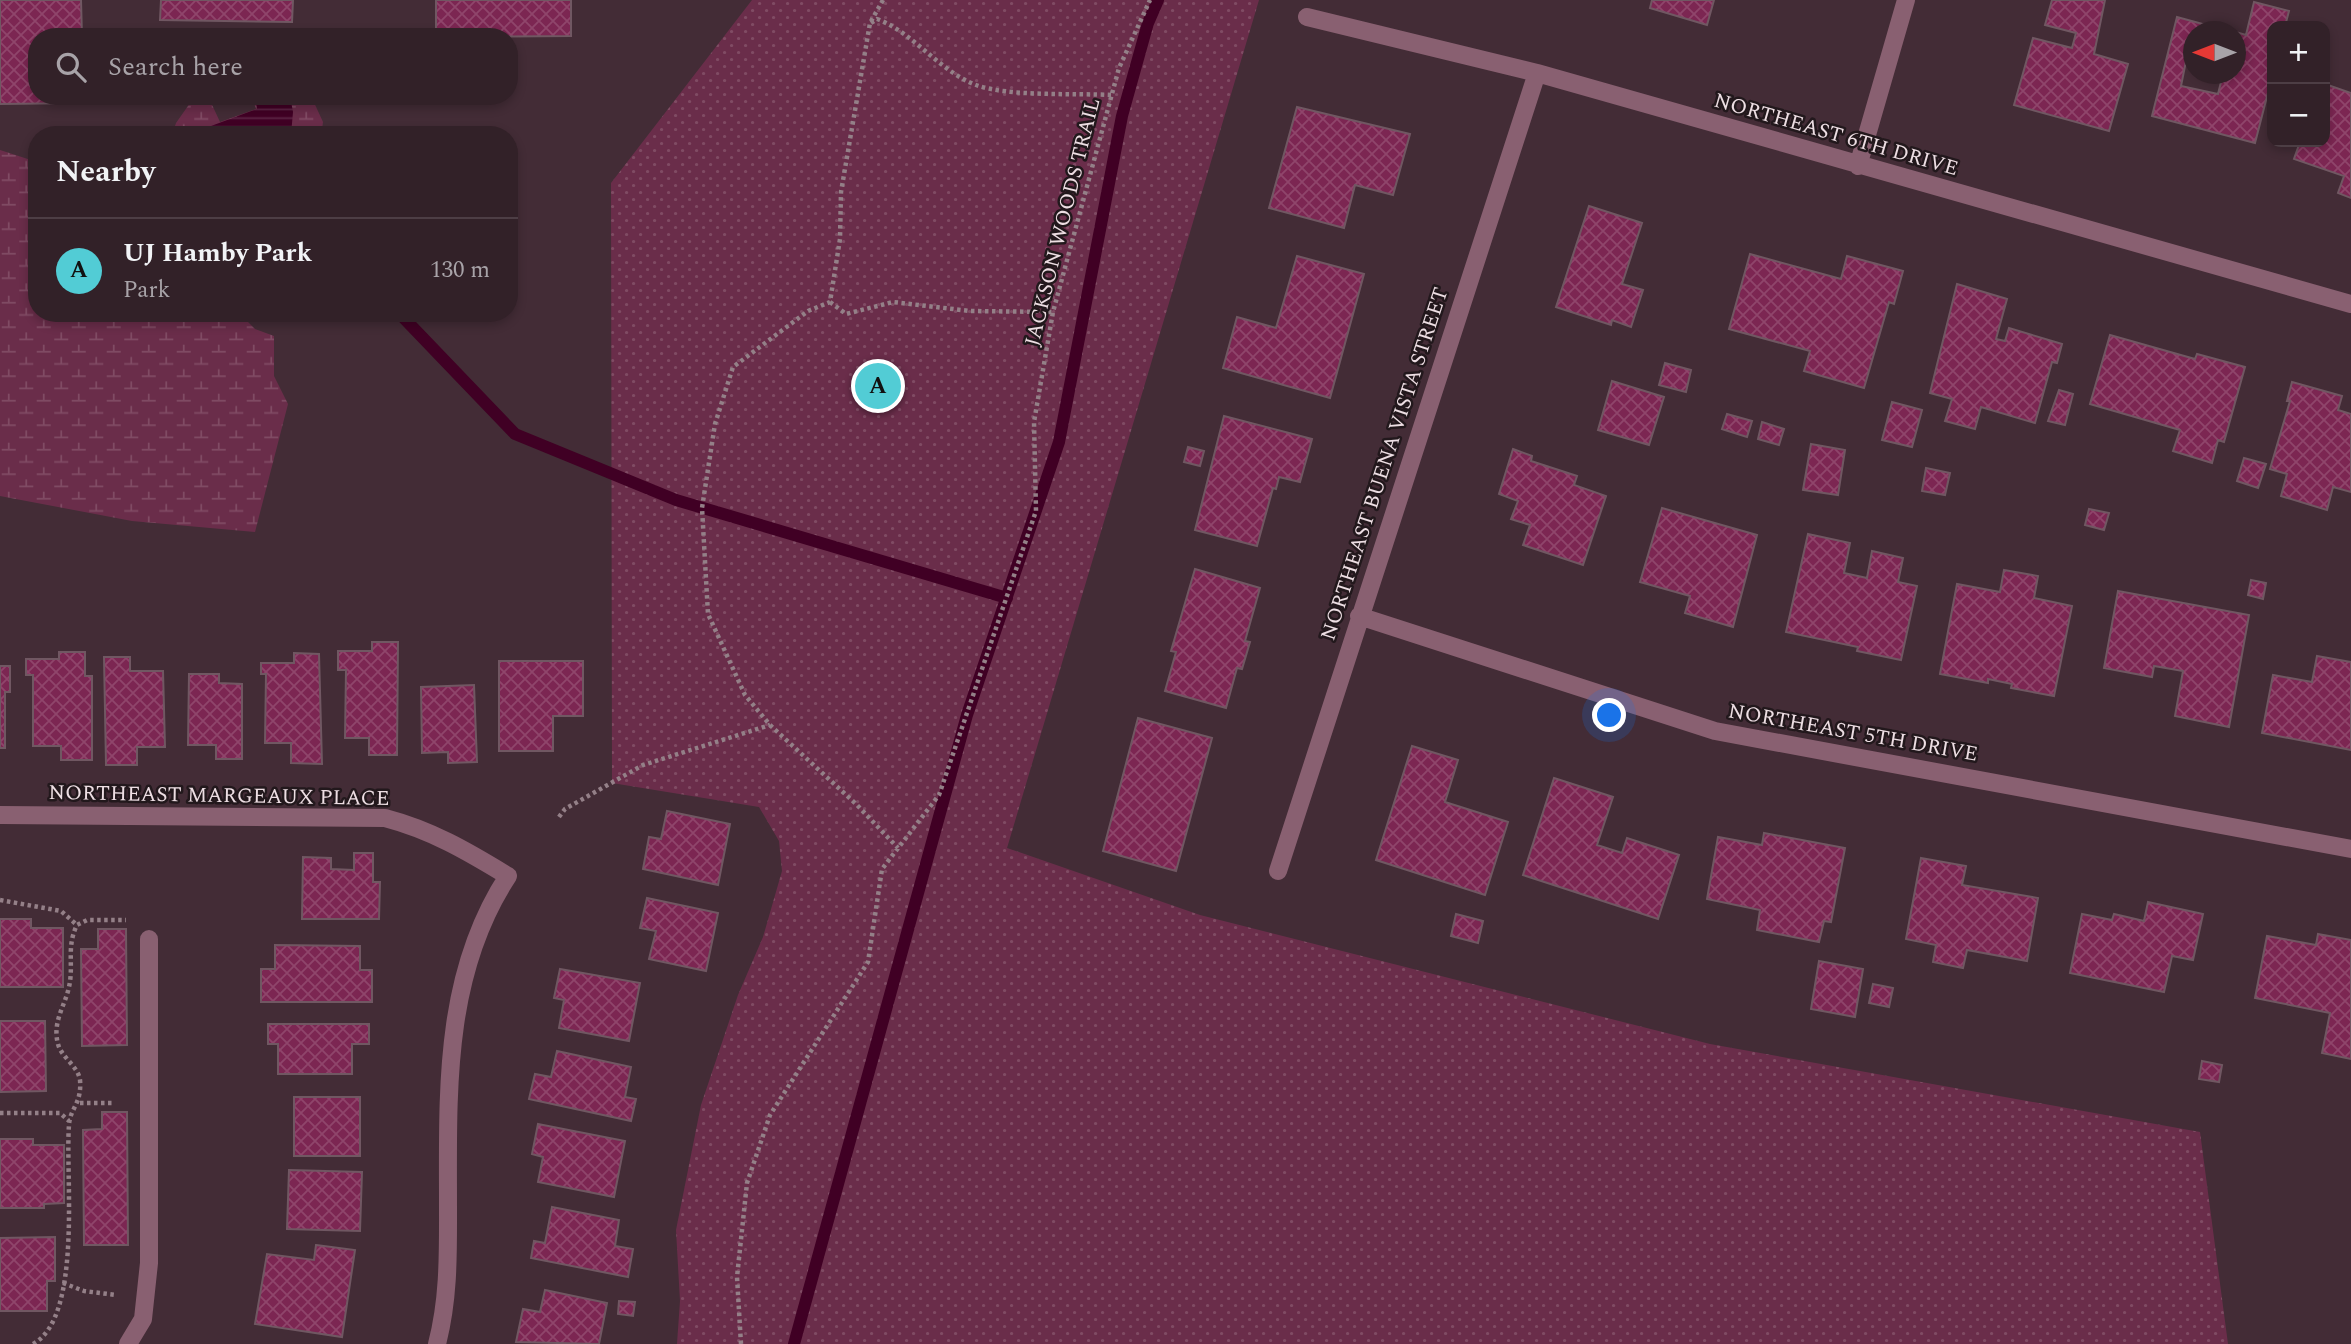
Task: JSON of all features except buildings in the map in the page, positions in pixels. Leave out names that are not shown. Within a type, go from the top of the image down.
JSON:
[{"type":"street","points":[[1858,166],[1906,0]]},
{"type":"street","name":"NORTHEAST 6TH DRIVE","points":[[1307,17],[1537,73],[2351,304]]},
{"type":"street","name":"NORTHEAST BUENA VISTA STREET","points":[[1278,871],[1537,73]]},
{"type":"street","name":"NORTHEAST 5TH DRIVE","points":[[1359,616],[1715,731],[2351,849]]},
{"type":"street","name":"NORTHEAST MARGEAUX PLACE","points":[[0,815],[385,818],[420,827],[444,837],[508,876],[476,934],[463,977],[454,1025],[448,1075],[448,1280],[437,1344]]},
{"type":"street","points":[[128,1344],[143,1319],[149,1263],[149,939]]},
{"type":"path","points":[[830,302],[840,239],[841,192],[870,23],[883,0]]},
{"type":"path","name":"JACKSON WOODS TRAIL","points":[[741,1344],[737,1277],[747,1183],[770,1115],[868,962],[882,869],[939,795],[1036,511],[1034,422],[1053,313],[1119,68],[1150,0]]},
{"type":"path","points":[[870,23],[877,19],[896,27],[935,58],[976,85],[1013,90],[1112,95]]},
{"type":"path","points":[[830,302],[846,314],[893,302],[970,310],[1053,313]]},
{"type":"path","points":[[830,302],[808,310],[733,367],[715,424],[704,500],[708,614],[745,695],[771,725],[856,804],[898,849]]},
{"type":"path","points":[[559,817],[565,809],[643,765],[771,725]]},
{"type":"path","points":[[0,900],[61,911],[78,925]]},
{"type":"path","points":[[33,1344],[40,1340],[56,1318],[63,1283],[68,1216],[69,1121],[80,1103],[80,1076],[58,1044],[58,1010],[69,988],[69,948],[78,925],[87,920],[125,919],[131,924]]},
{"type":"path","points":[[80,1103],[115,1103]]},
{"type":"path","points":[[0,1113],[60,1113],[69,1121]]},
{"type":"path","points":[[63,1283],[85,1291],[113,1293],[122,1300]]},
{"type":"green space","points":[[752,0],[1259,0],[1007,848],[1200,915],[1710,1044],[2200,1132],[2228,1344],[677,1344],[680,1301],[676,1230],[701,1105],[738,995],[763,937],[782,871],[779,841],[759,807],[612,783],[611,183]]},
{"type":"green space","points":[[189,105],[212,105],[220,122],[256,109],[255,105],[315,105],[323,122],[322,126],[175,126]]},
{"type":"green space","points":[[0,150],[28,159],[28,322],[248,322],[255,329],[274,336],[274,376],[288,404],[255,532],[132,521],[0,496]]},
{"type":"shaded area","points":[[256,105],[292,105],[292,126],[211,126],[257,109]]},
{"type":"waterway","points":[[794,1344],[967,715],[1059,442],[1122,116],[1148,23],[1158,0]]},
{"type":"waterway","points":[[408,322],[515,434],[676,500],[1007,598]]},
{"type":"place","name":"UJ Hamby Park","points":[[878,386]]}]
